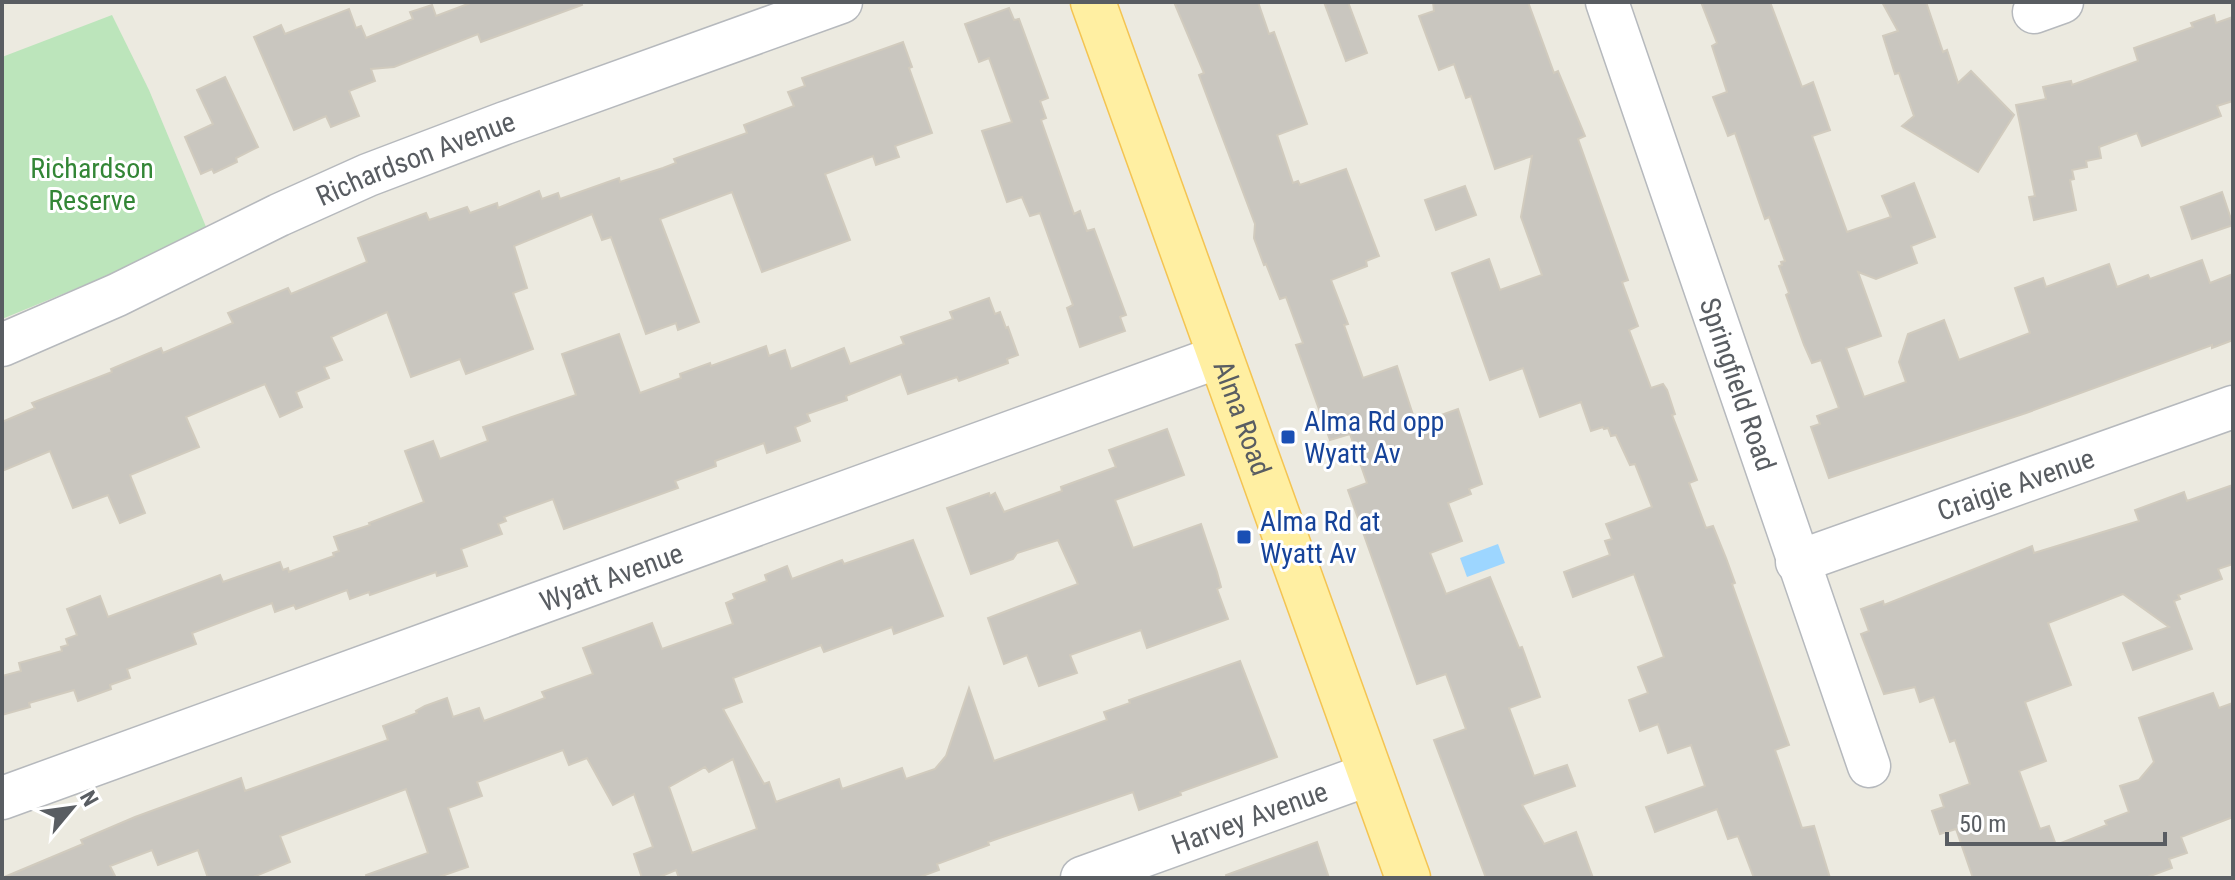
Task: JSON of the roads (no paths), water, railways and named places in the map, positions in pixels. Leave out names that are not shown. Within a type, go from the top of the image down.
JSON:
[{"type":"main road","name":"Alma Road","points":[[1093,2],[1408,878]]},
{"type":"street","name":"Richardson Avenue","points":[[2,345],[117,295],[368,175],[841,2]]},
{"type":"street","name":"Springfield Road","points":[[1607,2],[1869,766]]},
{"type":"street","name":"Wyatt Avenue","points":[[2,798],[1221,356]]},
{"type":"street","name":"Craigie Avenue","points":[[1797,562],[2233,407]]},
{"type":"street","name":"Harvey Avenue","points":[[1082,878],[1370,774]]},
{"type":"water","points":[[1498,544],[1505,563],[1467,577],[1460,558]]},
{"type":"place","name":"Alma Rd opp Wyatt Av","points":[[1288,437]]},
{"type":"place","name":"Alma Rd at Wyatt Av","points":[[1244,537]]},
{"type":"park label","name":"Richardson Reserve","points":[[92,184]]}]
